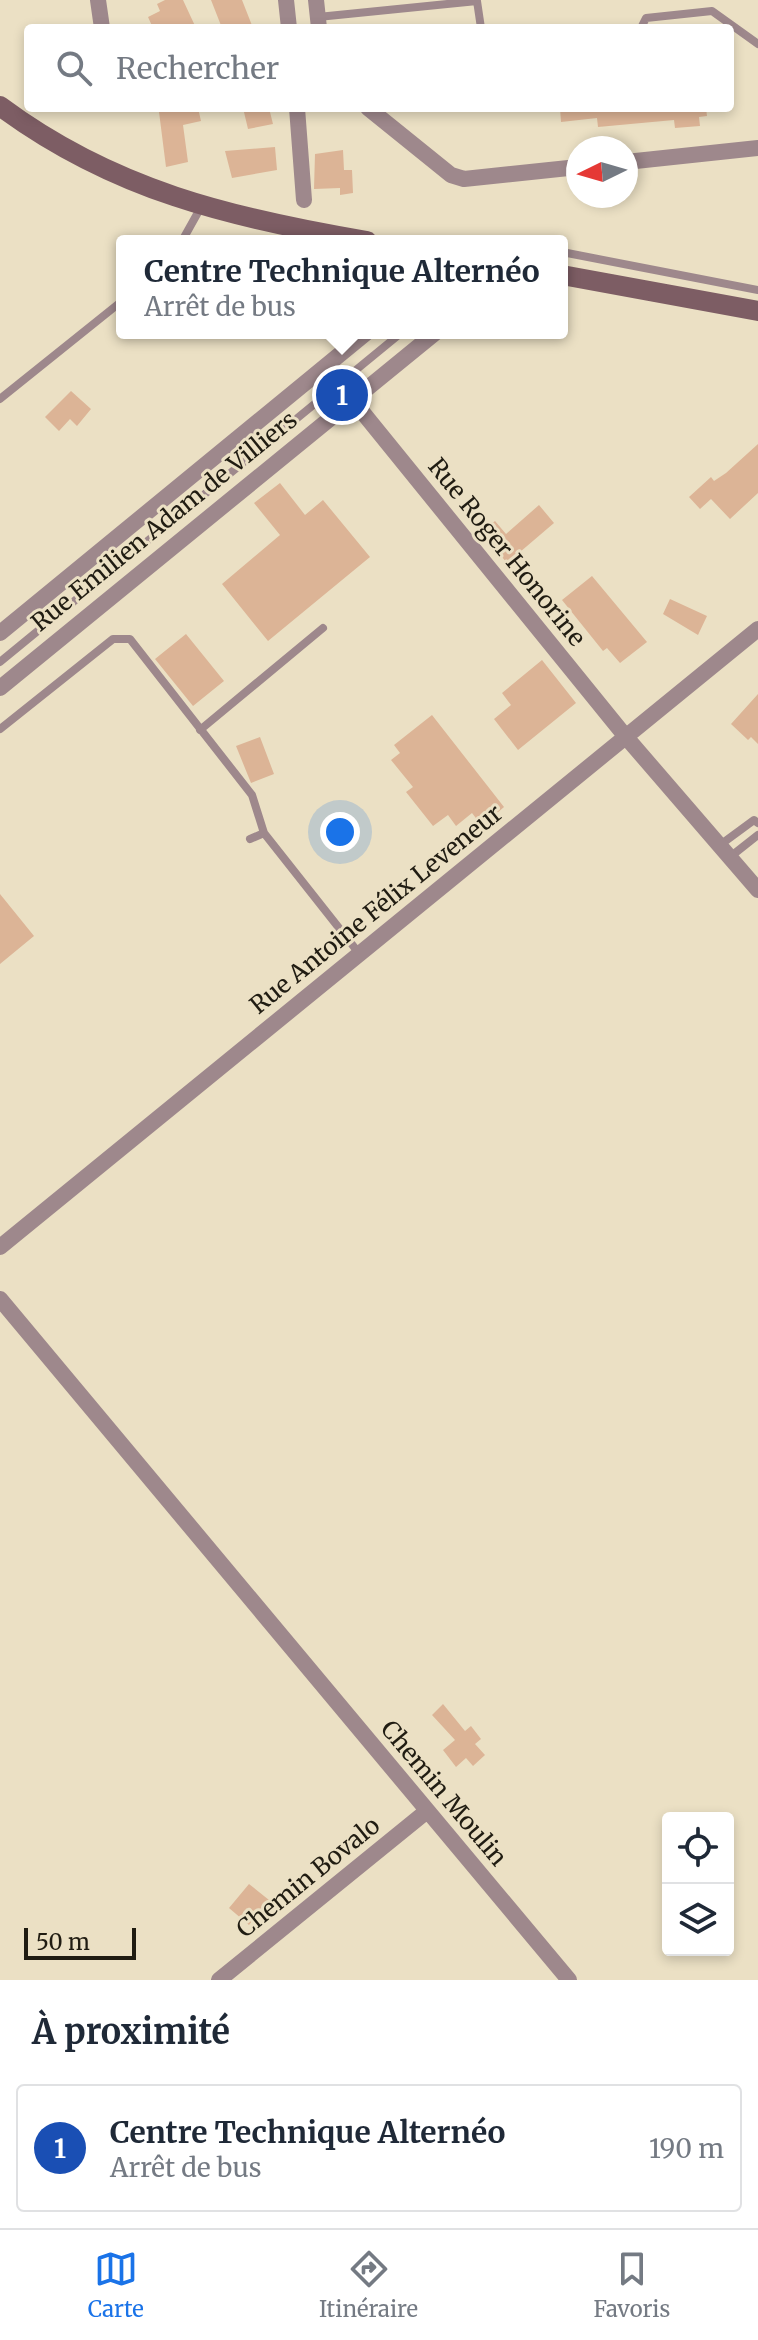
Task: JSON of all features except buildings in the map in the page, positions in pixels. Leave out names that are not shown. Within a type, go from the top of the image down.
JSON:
[{"type":"main road","points":[[4,116],[87,160],[201,207],[276,226],[331,235]]},
{"type":"main road","points":[[568,276],[758,311]]},
{"type":"street","points":[[98,0],[101,24]]},
{"type":"street","points":[[286,0],[289,24]]},
{"type":"street","points":[[297,112],[304,200]]},
{"type":"street","points":[[373,112],[451,175],[464,179],[566,168]]},
{"type":"street","points":[[638,161],[758,148]]},
{"type":"street","name":"Rue Emilien Adam de Villiers","points":[[0,633],[359,339]]},
{"type":"street","name":"Rue Emilien Adam de Villiers","points":[[0,688],[351,398],[427,339]]},
{"type":"street","name":"Rue Roger Honorine","points":[[351,398],[626,737]]},
{"type":"street","name":"Rue Antoine Félix Leveneur","points":[[0,1247],[358,952],[758,629]]},
{"type":"street","points":[[626,737],[758,890]]},
{"type":"street","name":"Chemin Moulin","points":[[0,1299],[569,1980]]},
{"type":"street","name":"Chemin Bovalo","points":[[219,1980],[427,1811]]},
{"type":"lane","points":[[318,15],[477,1],[480,24]]},
{"type":"lane","points":[[643,24],[646,18],[712,11],[730,24]]},
{"type":"lane","points":[[734,27],[758,44]]},
{"type":"lane","points":[[185,235],[201,207]]},
{"type":"lane","points":[[568,253],[758,290]]},
{"type":"lane","points":[[0,399],[116,306]]},
{"type":"lane","points":[[0,662],[394,339]]},
{"type":"lane","points":[[200,730],[323,628]]},
{"type":"lane","points":[[0,729],[113,639],[130,639],[252,795],[264,833],[358,952]]},
{"type":"lane","points":[[725,851],[754,820],[758,823]]},
{"type":"lane","points":[[250,839],[264,833]]},
{"type":"lane","points":[[725,851],[758,835]]},
{"type":"place","name":"Centre Technique Alternéo","points":[[342,395]]}]
